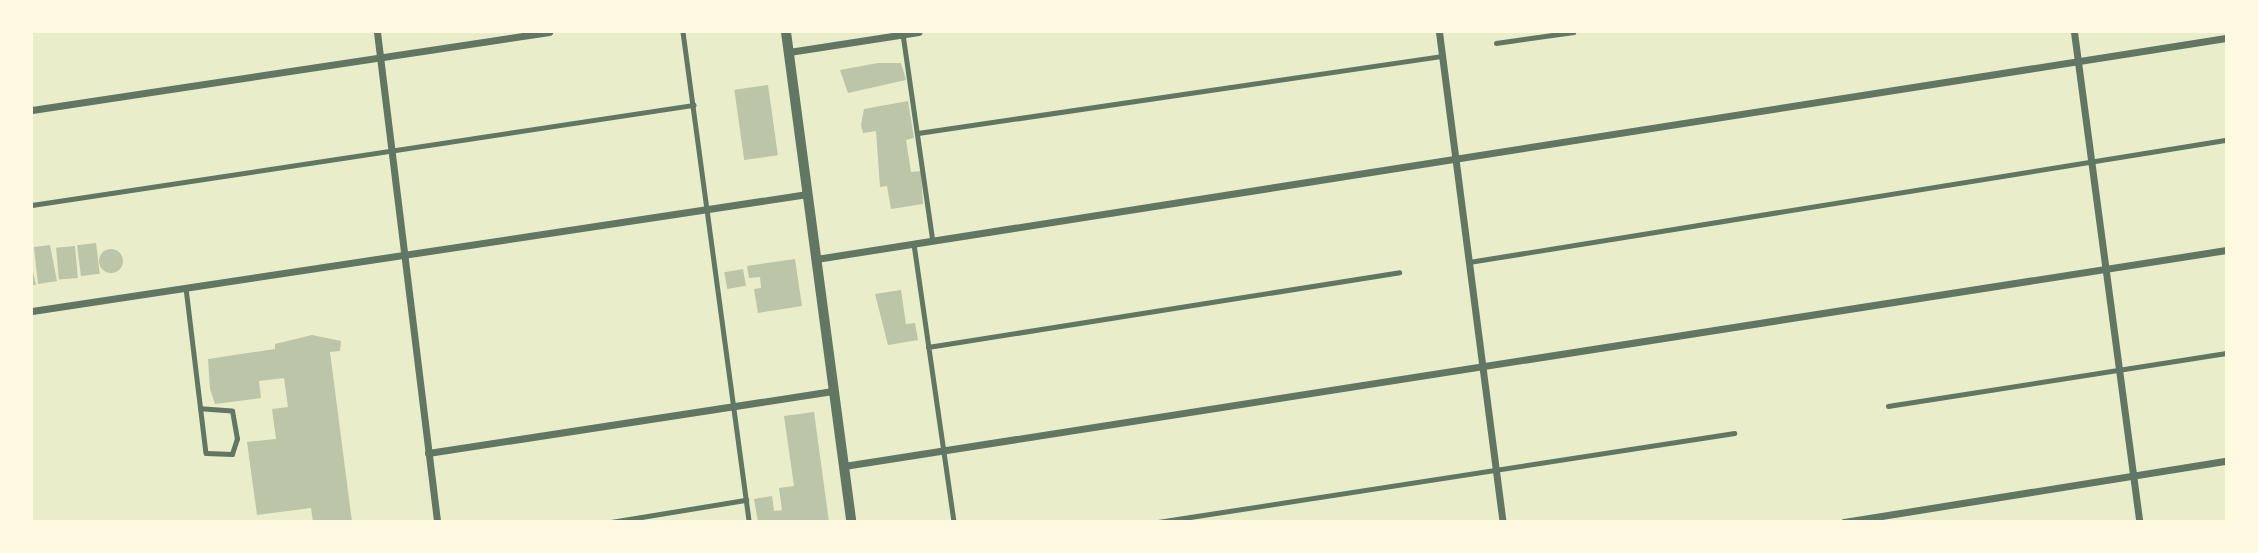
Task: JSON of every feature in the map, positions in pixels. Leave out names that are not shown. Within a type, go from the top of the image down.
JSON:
[{"type":"street","points":[[377,32],[402,256],[437,522]]},
{"type":"street","points":[[32,110],[549,32]]},
{"type":"street","points":[[786,32],[851,522]]},
{"type":"street","points":[[789,52],[918,32]]},
{"type":"street","points":[[1439,32],[1503,522]]},
{"type":"street","points":[[2074,32],[2139,522]]},
{"type":"street","points":[[816,259],[2227,38]]},
{"type":"street","points":[[32,311],[807,194]]},
{"type":"street","points":[[844,466],[2227,250]]},
{"type":"street","points":[[428,453],[834,391]]},
{"type":"street","points":[[1844,522],[2227,461]]},
{"type":"lane","points":[[683,32],[749,522]]},
{"type":"lane","points":[[1496,43],[1573,32]]},
{"type":"lane","points":[[899,33],[918,133],[933,241]]},
{"type":"lane","points":[[918,133],[1442,56]]},
{"type":"lane","points":[[32,205],[693,105]]},
{"type":"lane","points":[[1469,262],[2227,140]]},
{"type":"lane","points":[[914,244],[954,522]]},
{"type":"lane","points":[[928,347],[1399,272]]},
{"type":"lane","points":[[186,288],[206,453],[232,454],[237,439],[232,411],[201,410]]},
{"type":"lane","points":[[1888,406],[2227,353]]},
{"type":"lane","points":[[1158,522],[1734,433]]},
{"type":"lane","points":[[611,522],[746,500]]},
{"type":"building","points":[[878,63],[901,63],[906,80],[848,93],[840,70]]},
{"type":"building","points":[[768,85],[778,155],[744,160],[734,90]]},
{"type":"building","points":[[908,101],[914,138],[906,140],[911,172],[921,171],[923,204],[891,209],[887,186],[880,187],[876,131],[863,133],[861,125],[864,109]]},
{"type":"building","points":[[96,243],[100,274],[81,276],[77,245]]},
{"type":"building","points":[[50,245],[57,281],[38,284],[34,247]]},
{"type":"building","points":[[75,246],[78,278],[59,280],[56,248]]},
{"type":"building","points":[[111,249],[120,252],[123,261],[120,270],[111,273],[102,270],[99,261],[102,252]]},
{"type":"building","points":[[795,259],[802,306],[758,313],[754,289],[761,288],[760,277],[749,278],[747,266]]},
{"type":"building","points":[[32,267],[36,285],[32,285]]},
{"type":"building","points":[[743,269],[746,286],[727,289],[724,272]]},
{"type":"building","points":[[901,290],[906,324],[915,323],[918,340],[888,345],[875,294]]},
{"type":"building","points":[[312,335],[341,341],[340,351],[330,352],[352,522],[313,522],[311,508],[257,515],[247,442],[276,439],[272,409],[288,407],[284,378],[259,381],[261,398],[215,404],[210,389],[208,359],[275,349],[275,344]]},
{"type":"building","points":[[814,412],[829,522],[758,522],[754,499],[772,496],[774,511],[782,510],[779,488],[794,486],[784,416]]}]
